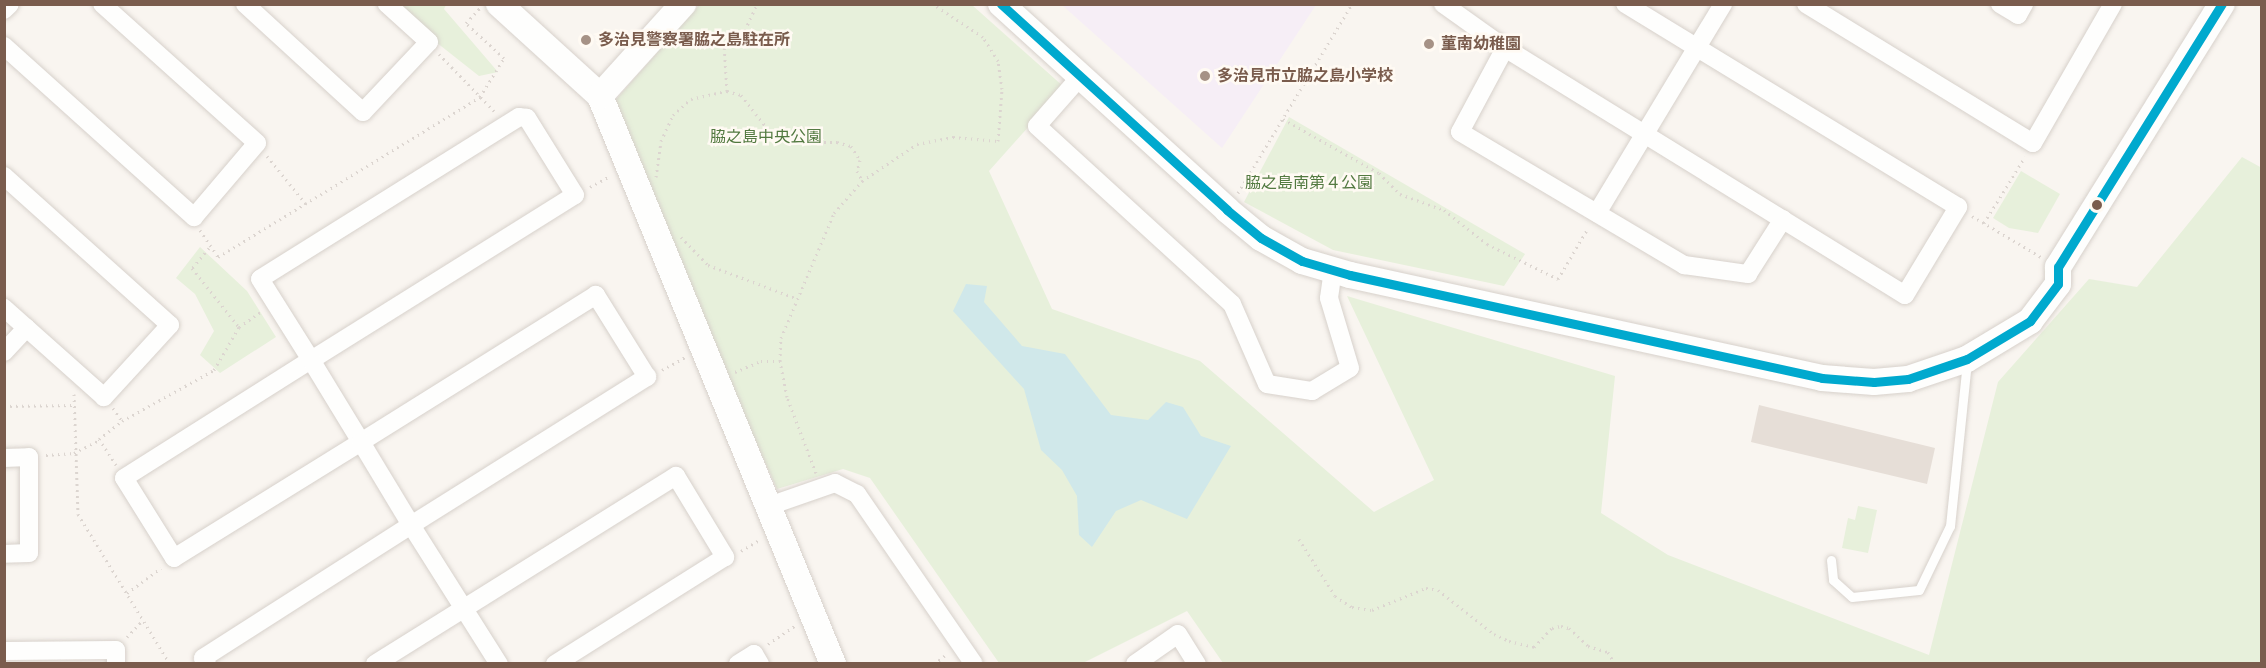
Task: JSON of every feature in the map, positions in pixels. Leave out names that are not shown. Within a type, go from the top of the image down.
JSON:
[{"type":"street","points":[[4,10],[10,4]]},
{"type":"street","points":[[4,46],[194,217],[257,144],[102,4]]},
{"type":"street","points":[[245,4],[363,112],[429,42],[387,4]]},
{"type":"street","points":[[499,4],[600,96],[833,663]]},
{"type":"street","points":[[600,96],[683,4]]},
{"type":"street","points":[[1001,4],[1227,210],[1261,238],[1302,261],[1333,271],[1822,378],[1908,379],[1967,359],[2030,321],[2058,284],[2058,267],[2222,4]]},
{"type":"street","points":[[1443,4],[1505,48],[1905,295],[1958,207],[1696,50],[1625,4]]},
{"type":"street","points":[[1597,213],[1723,4]]},
{"type":"street","points":[[1806,4],[2033,143],[2113,4]]},
{"type":"street","points":[[2000,4],[2018,15],[2024,4]]},
{"type":"street","points":[[1505,48],[1460,132],[1684,265],[1748,274],[1783,219]]},
{"type":"street","points":[[1080,77],[1037,126],[1232,304],[1267,384],[1312,391],[1350,368],[1329,298],[1333,271]]},
{"type":"street","points":[[207,663],[203,658],[411,525],[647,377],[596,295],[361,442],[174,558],[124,478],[311,360],[575,195],[526,118],[519,117],[260,279],[311,360],[361,442],[411,525],[499,663]]},
{"type":"street","points":[[4,176],[170,325],[104,397],[4,308]]},
{"type":"street","points":[[4,352],[26,328]]},
{"type":"street","points":[[4,458],[29,457],[29,553],[4,554]]},
{"type":"street","points":[[375,663],[676,476],[725,557],[555,663]]},
{"type":"street","points":[[773,517],[821,486],[835,483],[857,494],[974,663]]},
{"type":"street","points":[[1135,663],[1178,634],[1197,663]]},
{"type":"street","points":[[4,651],[116,657]]},
{"type":"street","points":[[738,663],[757,658]]},
{"type":"lane","points":[[1831,560],[1833,580],[1852,597],[1919,590],[1950,526],[1967,359]]},
{"type":"path","points":[[194,217],[209,248],[218,257],[480,97],[504,58],[466,23],[483,4]]},
{"type":"path","points":[[727,91],[724,43],[745,30],[757,4]]},
{"type":"path","points":[[821,486],[787,397],[780,361],[781,339],[796,298],[834,213],[862,181],[917,144],[953,137],[998,141],[1002,89],[998,61],[982,37],[933,4]]},
{"type":"path","points":[[1227,210],[1352,4]]},
{"type":"path","points":[[429,42],[507,124]]},
{"type":"path","points":[[656,184],[661,141],[673,115],[691,99],[727,91],[741,96],[770,132],[794,142],[837,142],[851,146],[860,160],[857,171],[862,181]]},
{"type":"path","points":[[1282,119],[1379,173],[1400,194],[1418,203],[1444,210],[1463,222],[1487,244],[1558,279],[1597,213]]},
{"type":"path","points":[[1984,223],[2033,143]]},
{"type":"path","points":[[257,144],[306,204]]},
{"type":"path","points":[[575,195],[628,166]]},
{"type":"path","points":[[1958,207],[2058,267]]},
{"type":"path","points":[[678,233],[708,265],[796,298]]},
{"type":"path","points":[[209,248],[192,268],[239,327]]},
{"type":"path","points":[[29,457],[74,453],[99,439],[122,421],[214,370],[239,327],[273,302]]},
{"type":"path","points":[[647,377],[703,348]]},
{"type":"path","points":[[717,380],[761,362],[780,361]]},
{"type":"path","points":[[76,371],[74,453],[78,514],[170,663]]},
{"type":"path","points":[[4,406],[74,405]]},
{"type":"path","points":[[99,439],[124,478]]},
{"type":"path","points":[[725,557],[773,517]]},
{"type":"path","points":[[1299,539],[1335,596],[1352,607],[1372,610],[1426,588],[1438,590],[1494,634],[1509,641],[1534,647],[1552,628],[1569,627],[1588,646],[1608,652],[1615,663]]},
{"type":"path","points":[[127,593],[174,558]]},
{"type":"path","points":[[757,658],[812,615]]},
{"type":"path","points":[[116,657],[142,621]]},
{"type":"shaded area","name":"多治見市立脇之島小学校","points":[[1062,5],[1316,5],[1222,148]]},
{"type":"green space","points":[[389,5],[446,5],[444,9],[498,72],[479,76]]},
{"type":"green space","name":"脇之島中央公園","points":[[699,5],[972,5],[1064,87],[989,171],[1052,309],[1200,361],[1374,512],[1434,480],[1347,296],[1615,376],[1601,513],[1668,555],[1929,655],[1998,382],[2089,279],[2137,287],[2242,157],[2262,168],[2261,663],[1223,663],[1187,611],[1083,663],[999,663],[870,478],[843,469],[777,489],[611,119],[612,104]]},
{"type":"green space","name":"脇之島南第４公園","points":[[1289,117],[1525,254],[1504,286],[1333,250],[1244,202]]},
{"type":"green space","points":[[2021,171],[2060,194],[2038,233],[2009,228],[1993,218]]},
{"type":"green space","points":[[200,247],[247,291],[276,337],[220,373],[200,355],[214,331],[195,294],[176,278]]},
{"type":"green space","points":[[1858,506],[1877,510],[1868,553],[1842,548],[1848,518],[1855,520]]},
{"type":"water","points":[[966,284],[987,286],[984,302],[1022,346],[1065,354],[1111,415],[1148,420],[1166,402],[1183,407],[1201,436],[1231,446],[1187,519],[1141,500],[1116,511],[1092,547],[1079,535],[1077,496],[1062,470],[1041,450],[1024,389],[953,311]]},
{"type":"building","points":[[1759,405],[1935,448],[1927,484],[1751,442]]},
{"type":"transit line","points":[[1001,4],[1227,210],[1261,238],[1302,261],[1350,275],[1822,378],[1874,382],[1908,379],[1967,359],[2030,321],[2058,284],[2058,267],[2222,4]]},
{"type":"place","name":"多治見警察署脇之島駐在所","points":[[586,40]]},
{"type":"place","name":"菫南幼稚園","points":[[1429,44]]},
{"type":"place","name":"多治見市立脇之島小学校","points":[[1205,76]]}]
